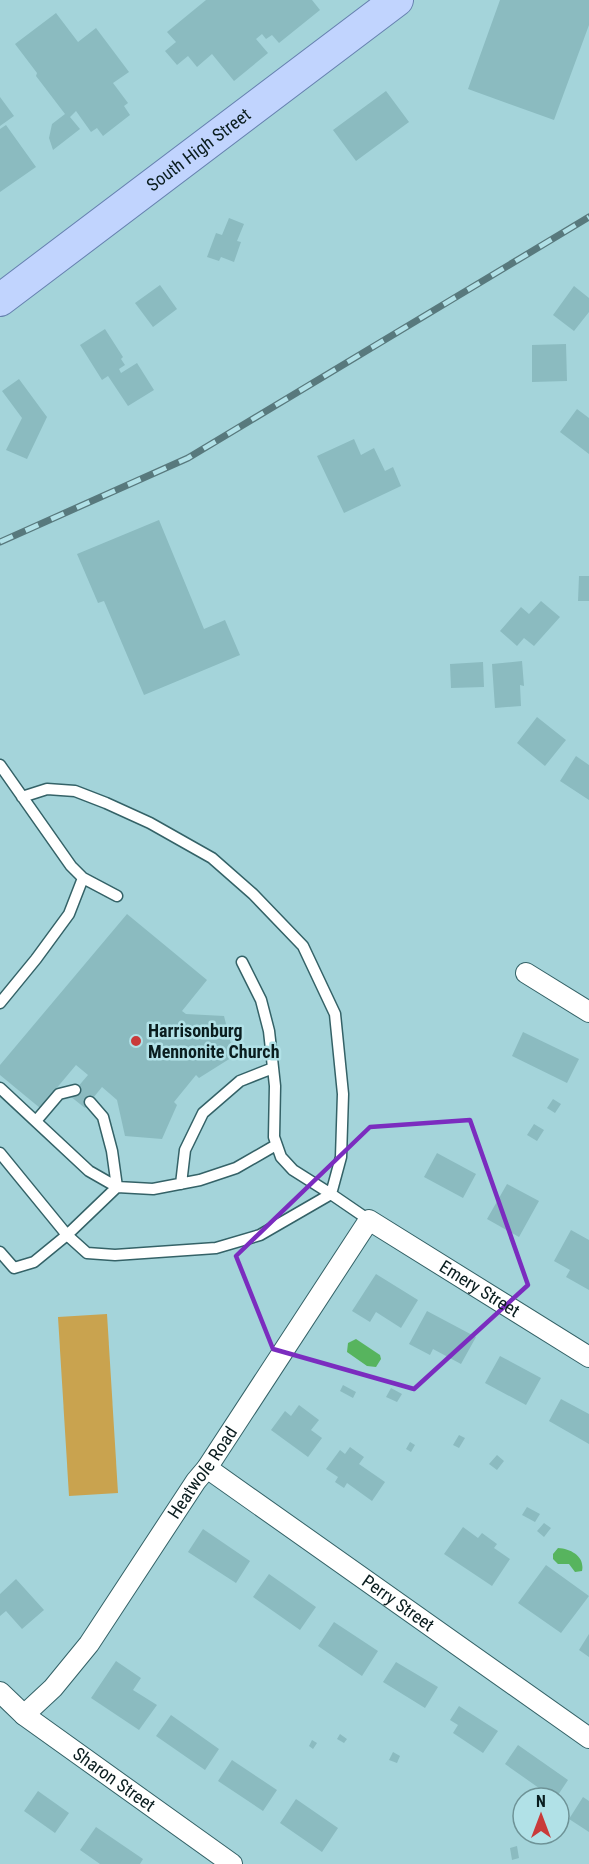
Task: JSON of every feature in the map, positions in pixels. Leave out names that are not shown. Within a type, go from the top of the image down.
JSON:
[{"type":"main road","name":"South High Street","points":[[0,300],[397,0]]},
{"type":"street","points":[[526,973],[589,1012]]},
{"type":"street","name":"Emery Street","points":[[369,1220],[589,1357]]},
{"type":"street","name":"Heatwole Road","points":[[24,1715],[53,1688],[89,1644],[369,1220]]},
{"type":"street","name":"Perry Street","points":[[207,1468],[589,1738]]},
{"type":"street","name":"Sharon Street","points":[[0,1692],[24,1715],[232,1864]]},
{"type":"lane","points":[[0,765],[71,866],[83,878],[117,896]]},
{"type":"lane","points":[[0,1153],[67,1235],[87,1253],[115,1255],[216,1248],[260,1235],[331,1194],[341,1157],[343,1094],[335,1014],[303,946],[253,894],[212,858],[150,823],[106,802],[75,791],[47,789],[22,797]]},
{"type":"lane","points":[[0,1003],[69,914],[83,878]]},
{"type":"lane","points":[[242,962],[256,988],[269,1031],[273,1068],[274,1137],[281,1157],[293,1170],[369,1220]]},
{"type":"lane","points":[[181,1184],[185,1150],[204,1113],[240,1081],[273,1068]]},
{"type":"lane","points":[[0,1088],[89,1171],[117,1187],[153,1189],[181,1184],[230,1171],[276,1145]]},
{"type":"lane","points":[[36,1120],[59,1094],[75,1090]]},
{"type":"lane","points":[[90,1102],[103,1117],[112,1151],[117,1187]]},
{"type":"lane","points":[[0,1252],[14,1268],[34,1262],[67,1235],[117,1187]]},
{"type":"highlighted area","points":[[470,1120],[528,1285],[414,1389],[273,1349],[236,1256],[370,1127]]},
{"type":"shaded area","points":[[107,1314],[118,1493],[69,1496],[58,1317]]},
{"type":"shaded area","points":[[356,1339],[380,1355],[381,1359],[376,1367],[367,1366],[347,1352],[348,1343]]},
{"type":"shaded area","points":[[558,1548],[576,1555],[581,1562],[582,1571],[575,1572],[569,1564],[558,1564],[553,1559],[553,1554]]},
{"type":"building","points":[[206,0],[312,0],[320,10],[279,43],[272,35],[266,39],[262,34],[256,39],[268,53],[234,81],[212,54],[197,67],[188,56],[177,65],[165,51],[176,42],[167,32]]},
{"type":"building","points":[[500,0],[589,0],[589,25],[554,120],[468,89]]},
{"type":"building","points":[[56,13],[78,42],[96,28],[129,72],[113,83],[128,103],[124,106],[130,115],[103,136],[97,128],[91,132],[76,111],[70,117],[80,129],[53,150],[49,138],[52,124],[65,114],[15,44]]},
{"type":"building","points":[[386,91],[409,122],[356,161],[333,130]]},
{"type":"building","points":[[0,97],[14,116],[0,126]]},
{"type":"building","points":[[6,125],[36,167],[0,192],[0,129]]},
{"type":"building","points":[[229,218],[244,224],[237,241],[241,242],[234,262],[221,257],[219,261],[207,257],[216,233],[222,235]]},
{"type":"building","points":[[160,285],[177,309],[153,327],[135,303]]},
{"type":"building","points":[[574,286],[589,298],[589,312],[574,331],[553,315]]},
{"type":"building","points":[[105,329],[123,357],[121,359],[125,365],[119,369],[121,373],[137,363],[154,390],[128,406],[108,376],[102,380],[80,345]]},
{"type":"building","points":[[566,344],[567,381],[532,382],[532,345]]},
{"type":"building","points":[[19,379],[47,417],[27,459],[6,450],[22,418],[2,391]]},
{"type":"building","points":[[577,409],[589,418],[589,454],[560,432]]},
{"type":"building","points":[[354,439],[361,455],[374,448],[385,471],[393,467],[401,486],[344,513],[317,456]]},
{"type":"building","points":[[159,520],[204,629],[225,620],[240,655],[144,695],[104,601],[98,603],[77,554]]},
{"type":"building","points":[[579,576],[589,576],[589,601],[578,601]]},
{"type":"building","points":[[541,601],[560,617],[534,646],[524,638],[517,646],[500,631],[521,607],[529,614]]},
{"type":"building","points":[[522,661],[524,686],[520,685],[521,706],[495,708],[492,664]]},
{"type":"building","points":[[483,662],[484,687],[451,688],[450,664]]},
{"type":"building","points":[[537,717],[566,740],[545,766],[517,743]]},
{"type":"building","points":[[576,756],[589,765],[589,800],[560,781]]},
{"type":"building","points":[[127,914],[207,980],[182,1011],[186,1014],[224,1016],[234,1056],[199,1078],[196,1075],[174,1102],[177,1105],[162,1139],[125,1136],[117,1100],[102,1087],[85,1108],[70,1096],[88,1075],[76,1065],[40,1108],[0,1075],[0,1065]]},
{"type":"building","points":[[523,1032],[579,1059],[567,1083],[512,1056]]},
{"type":"building","points":[[553,1099],[561,1104],[555,1113],[547,1108]]},
{"type":"building","points":[[534,1124],[544,1130],[537,1141],[527,1135]]},
{"type":"building","points":[[437,1153],[476,1174],[463,1198],[424,1177]]},
{"type":"building","points":[[507,1184],[539,1201],[519,1237],[487,1219]]},
{"type":"building","points":[[571,1230],[589,1240],[589,1290],[566,1277],[570,1270],[554,1261]]},
{"type":"building","points":[[376,1274],[418,1300],[401,1328],[376,1312],[370,1322],[352,1311]]},
{"type":"building","points":[[427,1311],[476,1337],[461,1364],[433,1349],[430,1355],[409,1344]]},
{"type":"building","points":[[500,1356],[541,1378],[526,1405],[485,1383]]},
{"type":"building","points":[[343,1385],[356,1392],[353,1398],[340,1391]]},
{"type":"building","points":[[391,1388],[402,1394],[397,1402],[386,1397]]},
{"type":"building","points":[[561,1399],[589,1414],[589,1444],[549,1421]]},
{"type":"building","points":[[299,1405],[319,1420],[311,1430],[322,1438],[308,1457],[271,1430],[285,1411],[291,1416]]},
{"type":"building","points":[[459,1435],[465,1438],[459,1448],[453,1445]]},
{"type":"building","points":[[410,1442],[415,1445],[411,1452],[406,1449]]},
{"type":"building","points":[[350,1447],[364,1457],[359,1464],[385,1482],[372,1501],[347,1483],[344,1488],[335,1482],[338,1477],[326,1469],[340,1450],[345,1454]]},
{"type":"building","points":[[497,1455],[504,1461],[497,1470],[489,1464]]},
{"type":"building","points":[[527,1507],[540,1514],[535,1522],[522,1515]]},
{"type":"building","points":[[544,1523],[551,1528],[544,1537],[537,1531]]},
{"type":"building","points":[[463,1527],[478,1538],[482,1533],[497,1544],[494,1548],[510,1559],[492,1586],[444,1554]]},
{"type":"building","points":[[203,1529],[250,1561],[236,1583],[188,1552]]},
{"type":"building","points":[[546,1565],[589,1596],[561,1633],[518,1603]]},
{"type":"building","points":[[269,1574],[316,1607],[300,1630],[253,1597]]},
{"type":"building","points":[[16,1579],[44,1610],[22,1629],[6,1611],[0,1616],[0,1594]]},
{"type":"building","points":[[334,1622],[378,1651],[362,1676],[318,1646]]},
{"type":"building","points":[[589,1634],[589,1657],[579,1650]]},
{"type":"building","points":[[116,1661],[141,1678],[133,1690],[157,1705],[139,1730],[91,1698]]},
{"type":"building","points":[[396,1662],[438,1687],[425,1708],[383,1682]]},
{"type":"building","points":[[459,1706],[498,1731],[483,1753],[453,1733],[458,1725],[450,1720]]},
{"type":"building","points":[[171,1715],[219,1749],[205,1770],[156,1736]]},
{"type":"building","points":[[340,1734],[347,1739],[344,1743],[337,1739]]},
{"type":"building","points":[[312,1740],[317,1743],[313,1749],[309,1746]]},
{"type":"building","points":[[518,1745],[568,1780],[564,1786],[536,1786],[505,1764]]},
{"type":"building","points":[[393,1752],[400,1756],[397,1763],[389,1760]]},
{"type":"building","points":[[232,1760],[277,1790],[263,1811],[218,1781]]},
{"type":"building","points":[[38,1791],[69,1813],[55,1833],[24,1811]]},
{"type":"building","points":[[583,1797],[589,1801],[589,1832],[571,1820],[571,1816]]},
{"type":"building","points":[[296,1799],[338,1828],[322,1852],[280,1823]]},
{"type":"building","points":[[96,1827],[143,1859],[140,1864],[100,1864],[80,1850]]},
{"type":"building","points":[[517,1846],[519,1858],[512,1860],[510,1848]]},
{"type":"railway","points":[[0,542],[188,458],[589,217]]},
{"type":"place","name":"Harrisonburg Mennonite Church","points":[[136,1041]]}]
